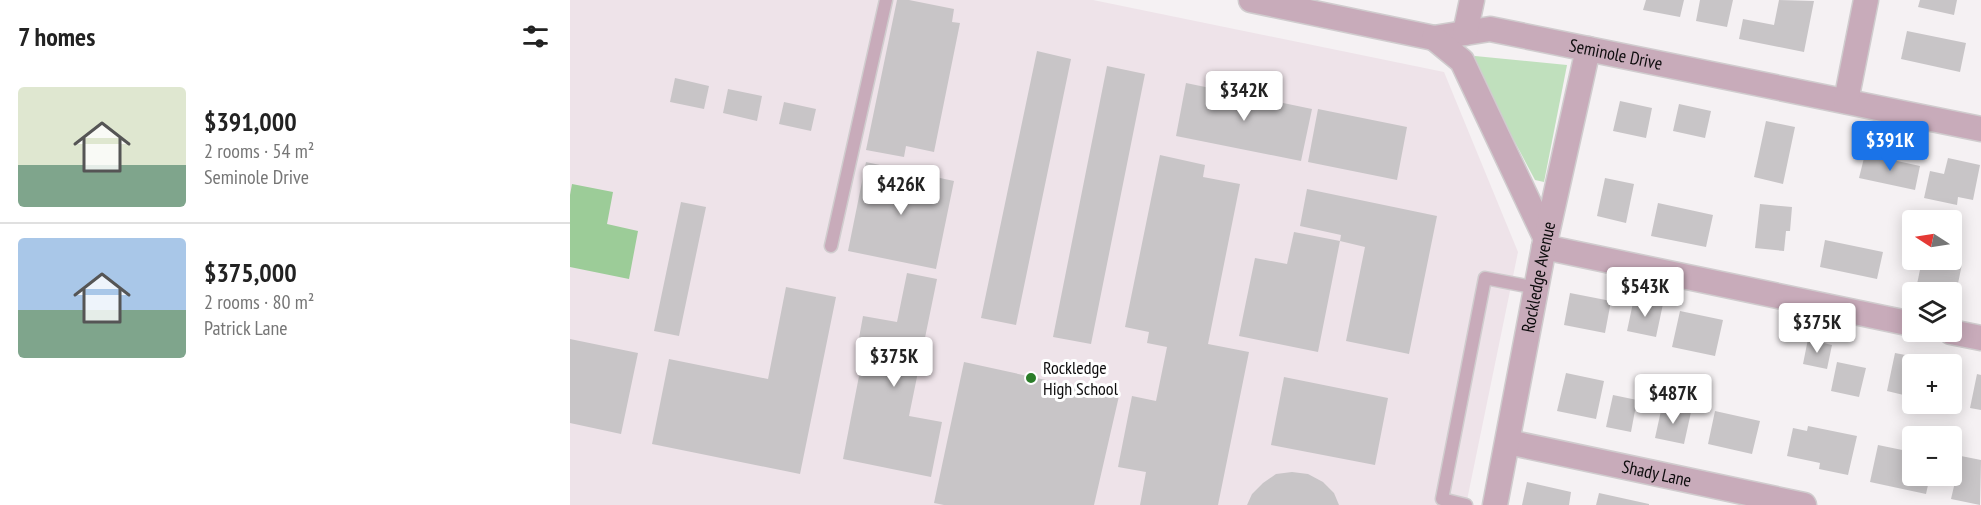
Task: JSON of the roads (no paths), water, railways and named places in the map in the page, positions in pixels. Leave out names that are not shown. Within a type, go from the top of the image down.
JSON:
[{"type":"street","name":"Seminole Drive","points":[[1251,0],[1434,38],[1490,29],[1981,129]]},
{"type":"street","points":[[1465,33],[1472,0]]},
{"type":"street","points":[[1846,101],[1866,0]]},
{"type":"street","points":[[1434,38],[1464,63],[1545,243],[1902,322]]},
{"type":"street","name":"Rockledge Avenue","points":[[1495,505],[1545,243],[1588,49]]},
{"type":"street","points":[[1962,334],[1981,338]]},
{"type":"street","name":"Shady Lane","points":[[1508,442],[1804,505]]},
{"type":"lane","points":[[831,246],[886,0]]},
{"type":"lane","points":[[1466,505],[1442,499],[1485,278],[1537,288]]},
{"type":"place","name":"Rockledge High School","points":[[1031,378]]}]
